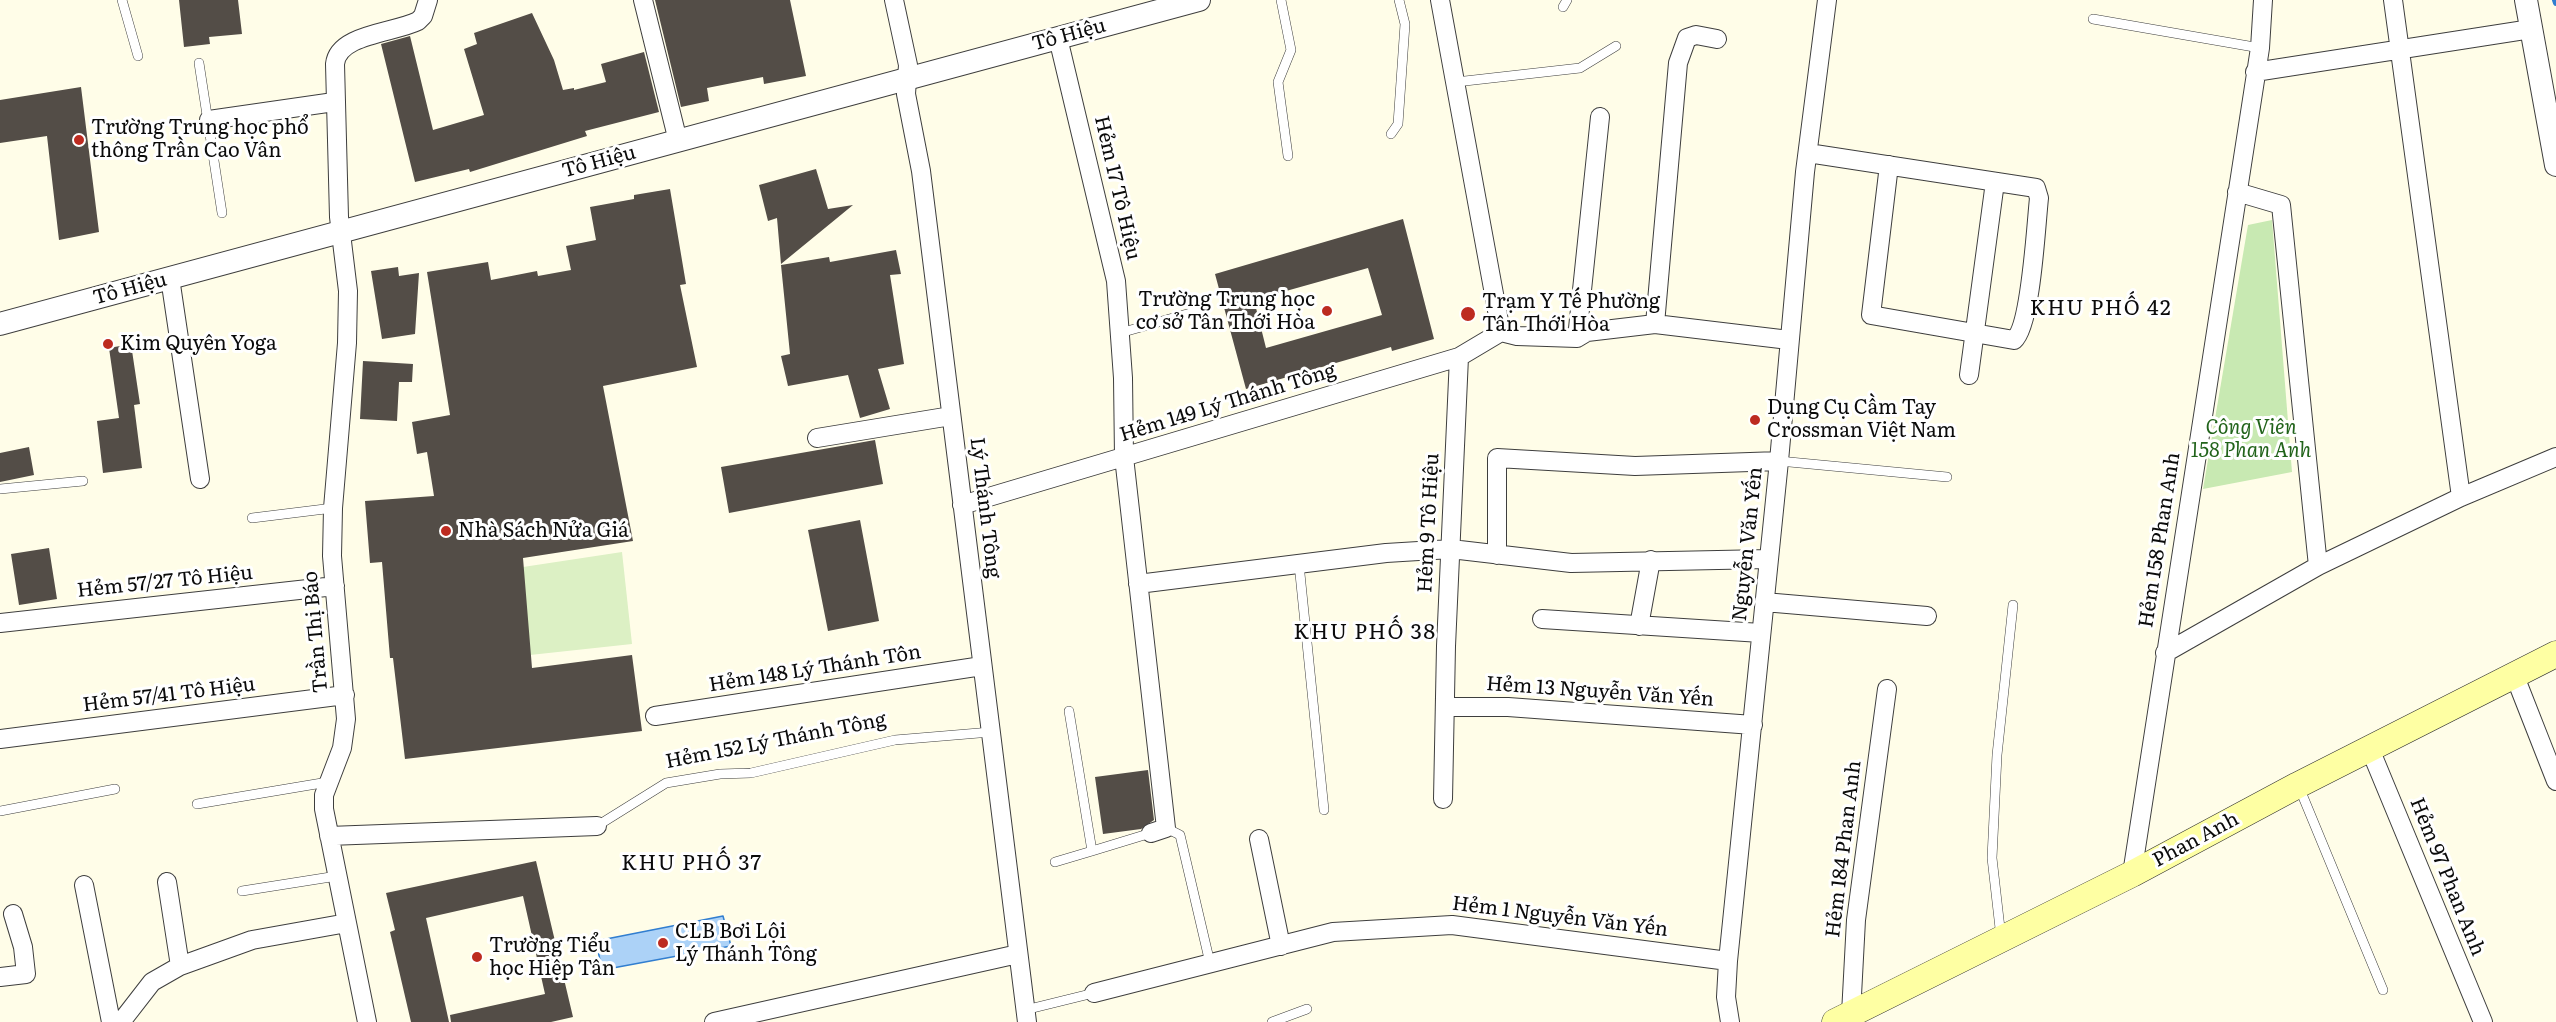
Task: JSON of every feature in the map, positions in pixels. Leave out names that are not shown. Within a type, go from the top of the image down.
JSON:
[{"type":"main road","name":"Phan Anh","points":[[1843,1018],[2132,874],[2298,785],[2556,654]]},
{"type":"street","name":"Trần Thị Báo","points":[[367,1022],[324,809],[328,782],[345,734],[345,695],[335,586],[333,508],[347,343],[348,291],[341,232],[334,102],[335,64],[339,50],[350,42],[418,21],[423,16],[428,0]]},
{"type":"street","points":[[644,0],[678,141]]},
{"type":"street","name":"Lý Thánh Tông","points":[[894,0],[908,65],[906,94],[921,171],[1026,1016]]},
{"type":"street","name":"Tô Hiệu","points":[[0,324],[1199,0]]},
{"type":"street","points":[[1440,0],[1501,332],[1577,338],[1587,332],[1655,324],[1789,340]]},
{"type":"street","name":"Nguyễn Văn Yến","points":[[1730,1022],[1726,997],[1728,962],[1808,153],[1827,0]]},
{"type":"street","name":"Hẻm 158 Phan Anh","points":[[2132,874],[2260,48],[2263,0]]},
{"type":"street","points":[[2393,0],[2461,497]]},
{"type":"street","points":[[2526,0],[2556,165]]},
{"type":"street","points":[[2255,72],[2532,29]]},
{"type":"street","points":[[1655,324],[1678,63],[1687,38],[1696,35],[1717,39]]},
{"type":"street","name":"Hẻm 17 Tô Hiệu","points":[[1058,38],[1116,282],[1124,457],[1138,584],[1155,835]]},
{"type":"street","points":[[208,120],[334,102]]},
{"type":"street","points":[[1577,338],[1600,117]]},
{"type":"street","points":[[1808,153],[1889,165],[2036,188],[2038,192],[2032,270],[2022,330],[2014,340],[1871,315],[1889,165]]},
{"type":"street","points":[[1969,375],[1995,182]]},
{"type":"street","points":[[2237,192],[2281,205],[2318,566]]},
{"type":"street","points":[[170,278],[200,479]]},
{"type":"street","name":"Hẻm 149 Lý Thánh Tông","points":[[962,505],[1459,357],[1501,332]]},
{"type":"street","name":"Hẻm 9 Tô Hiệu","points":[[1443,799],[1459,357]]},
{"type":"street","points":[[817,438],[951,416]]},
{"type":"street","points":[[1497,555],[1497,458],[1635,466],[1779,461]]},
{"type":"street","points":[[2166,653],[2318,566],[2461,497],[2556,458]]},
{"type":"street","points":[[1138,584],[1386,553],[1451,549],[1571,563],[1767,559]]},
{"type":"street","points":[[1639,626],[1651,560]]},
{"type":"street","name":"Hẻm 57/27 Tô Hiệu","points":[[0,623],[335,586]]},
{"type":"street","points":[[1764,602],[1927,616]]},
{"type":"street","points":[[1542,619],[1761,633]]},
{"type":"street","name":"Hẻm 148 Lý Thánh Tôn","points":[[656,716],[982,666]]},
{"type":"street","points":[[2514,674],[2556,781]]},
{"type":"street","name":"Hẻm 184 Phan Anh","points":[[1843,1018],[1887,689]]},
{"type":"street","name":"Hẻm 57/41 Tô Hiệu","points":[[0,739],[345,695]]},
{"type":"street","name":"Hẻm 13 Nguyễn Văn Yến","points":[[1445,707],[1508,707],[1753,725]]},
{"type":"street","name":"Hẻm 97 Phan Anh","points":[[2370,749],[2482,1022]]},
{"type":"street","name":"Hẻm 152 Lý Thánh Tông","points":[[329,836],[597,826]]},
{"type":"street","points":[[1259,839],[1281,946]]},
{"type":"street","points":[[167,882],[180,966]]},
{"type":"street","points":[[84,885],[111,1022]]},
{"type":"street","points":[[0,977],[26,974],[23,947],[13,914]]},
{"type":"street","points":[[121,1022],[152,982],[180,966],[252,940],[347,923]]},
{"type":"street","name":"Hẻm 1 Nguyễn Văn Yến","points":[[1094,993],[1333,932],[1452,925],[1728,962]]},
{"type":"street","points":[[714,1022],[1018,954]]},
{"type":"lane","points":[[122,0],[138,56]]},
{"type":"lane","points":[[1281,0],[1291,50],[1278,82],[1288,156]]},
{"type":"lane","points":[[1391,134],[1398,124],[1405,24],[1400,0]]},
{"type":"lane","points":[[2092,20],[2260,48]]},
{"type":"lane","points":[[1456,82],[1580,68],[1616,46]]},
{"type":"lane","points":[[199,63],[222,213]]},
{"type":"lane","points":[[1120,333],[1201,310]]},
{"type":"lane","points":[[1779,461],[1947,477]]},
{"type":"lane","points":[[0,489],[83,481]]},
{"type":"lane","points":[[252,518],[333,508]]},
{"type":"lane","points":[[1299,564],[1324,810]]},
{"type":"lane","points":[[2001,939],[1992,858],[1997,755],[2013,605]]},
{"type":"lane","points":[[1069,711],[1092,850]]},
{"type":"lane","name":"Hẻm 152 Lý Thánh Tông","points":[[597,826],[666,783],[720,774],[751,773],[895,740],[991,732]]},
{"type":"lane","points":[[197,804],[328,782]]},
{"type":"lane","points":[[2298,785],[2383,990]]},
{"type":"lane","points":[[0,811],[115,789]]},
{"type":"lane","points":[[1055,862],[1092,850],[1155,835],[1180,835],[1210,963]]},
{"type":"lane","points":[[242,891],[337,876]]},
{"type":"lane","points":[[1026,1016],[1094,993]]},
{"type":"lane","points":[[1272,1022],[1307,1009]]},
{"type":"green space","name":"Công Viên 158 Phan Anh","points":[[2272,220],[2292,472],[2203,489],[2248,225]]},
{"type":"green space","points":[[622,552],[632,644],[530,655],[523,567]]},
{"type":"water","name":"CLB Bơi Lội Lý Thánh Tông","points":[[723,916],[731,946],[602,970],[596,941]]},
{"type":"building","points":[[179,0],[238,0],[242,34],[209,37],[210,44],[184,47]]},
{"type":"building","points":[[655,0],[790,0],[806,76],[764,84],[763,77],[707,88],[709,101],[681,107]]},
{"type":"building","points":[[532,13],[554,60],[563,90],[574,88],[574,90],[606,82],[601,64],[644,52],[659,112],[585,131],[587,136],[470,172],[469,169],[415,182],[381,44],[410,36],[433,130],[484,115],[464,49],[477,44],[474,33]]},
{"type":"building","points":[[81,87],[99,232],[59,240],[47,136],[0,143],[0,100]]},
{"type":"building","points":[[816,169],[828,209],[853,205],[781,264],[777,218],[768,221],[759,185]]},
{"type":"building","points":[[670,189],[686,284],[680,285],[697,367],[603,386],[633,541],[523,558],[532,668],[632,655],[642,731],[405,759],[393,658],[390,658],[382,562],[370,563],[365,501],[434,496],[427,452],[417,454],[412,422],[450,415],[427,272],[488,262],[491,280],[537,271],[538,276],[571,270],[566,246],[596,240],[590,207],[634,199],[634,195]]},
{"type":"building","points":[[1403,219],[1434,339],[1392,351],[1391,347],[1246,389],[1215,274]],"holes":[[[1368,268],[1382,315],[1266,348],[1254,300]]]},
{"type":"building","points":[[896,250],[901,274],[890,275],[904,364],[878,369],[890,409],[860,418],[848,375],[788,386],[781,356],[790,354],[781,265],[829,257],[830,262]]},
{"type":"building","points":[[398,267],[399,276],[419,273],[415,334],[382,339],[371,271]]},
{"type":"building","points":[[131,344],[140,404],[134,405],[142,468],[103,473],[97,421],[119,418],[109,348]]},
{"type":"building","points":[[363,361],[413,364],[412,382],[399,382],[397,421],[360,419]]},
{"type":"building","points":[[875,440],[883,484],[729,513],[721,467]]},
{"type":"building","points":[[29,447],[34,475],[0,482],[0,453]]},
{"type":"building","points":[[860,520],[879,621],[828,631],[808,530]]},
{"type":"building","points":[[49,548],[57,599],[19,605],[11,554]]},
{"type":"building","points":[[1148,770],[1154,820],[1141,829],[1103,834],[1095,777]]},
{"type":"building","name":"Trường Tiểu học Hiệp Tân","points":[[536,861],[573,1017],[551,1022],[451,1022],[450,1015],[545,994],[523,896],[426,918],[449,1022],[411,1022],[390,932],[395,930],[386,893]]},
{"type":"place","name":"Trường Trung học phổ thông Trần Cao Vân","points":[[79,140]]},
{"type":"place","name":"Trường Trung học cơ sở Tân Thới Hòa","points":[[1327,311]]},
{"type":"place","name":"Trạm Y Tế Phường Tân Thới Hòa","points":[[1468,314]]},
{"type":"place","name":"Kim Quyên Yoga","points":[[108,344]]},
{"type":"place","name":"Dụng Cụ Cầm Tay Crossman Việt Nam","points":[[1755,420]]},
{"type":"place","name":"Nhà Sách Nửa Giá","points":[[446,531]]},
{"type":"place","name":"CLB Bơi Lội Lý Thánh Tông","points":[[663,943]]},
{"type":"place","name":"Trường Tiểu học Hiệp Tân","points":[[477,957]]},
{"type":"district","name":"KHU PHỐ 42","points":[[2101,309]]},
{"type":"district","name":"KHU PHỐ 38","points":[[1365,633]]},
{"type":"district","name":"KHU PHỐ 37","points":[[692,864]]}]
